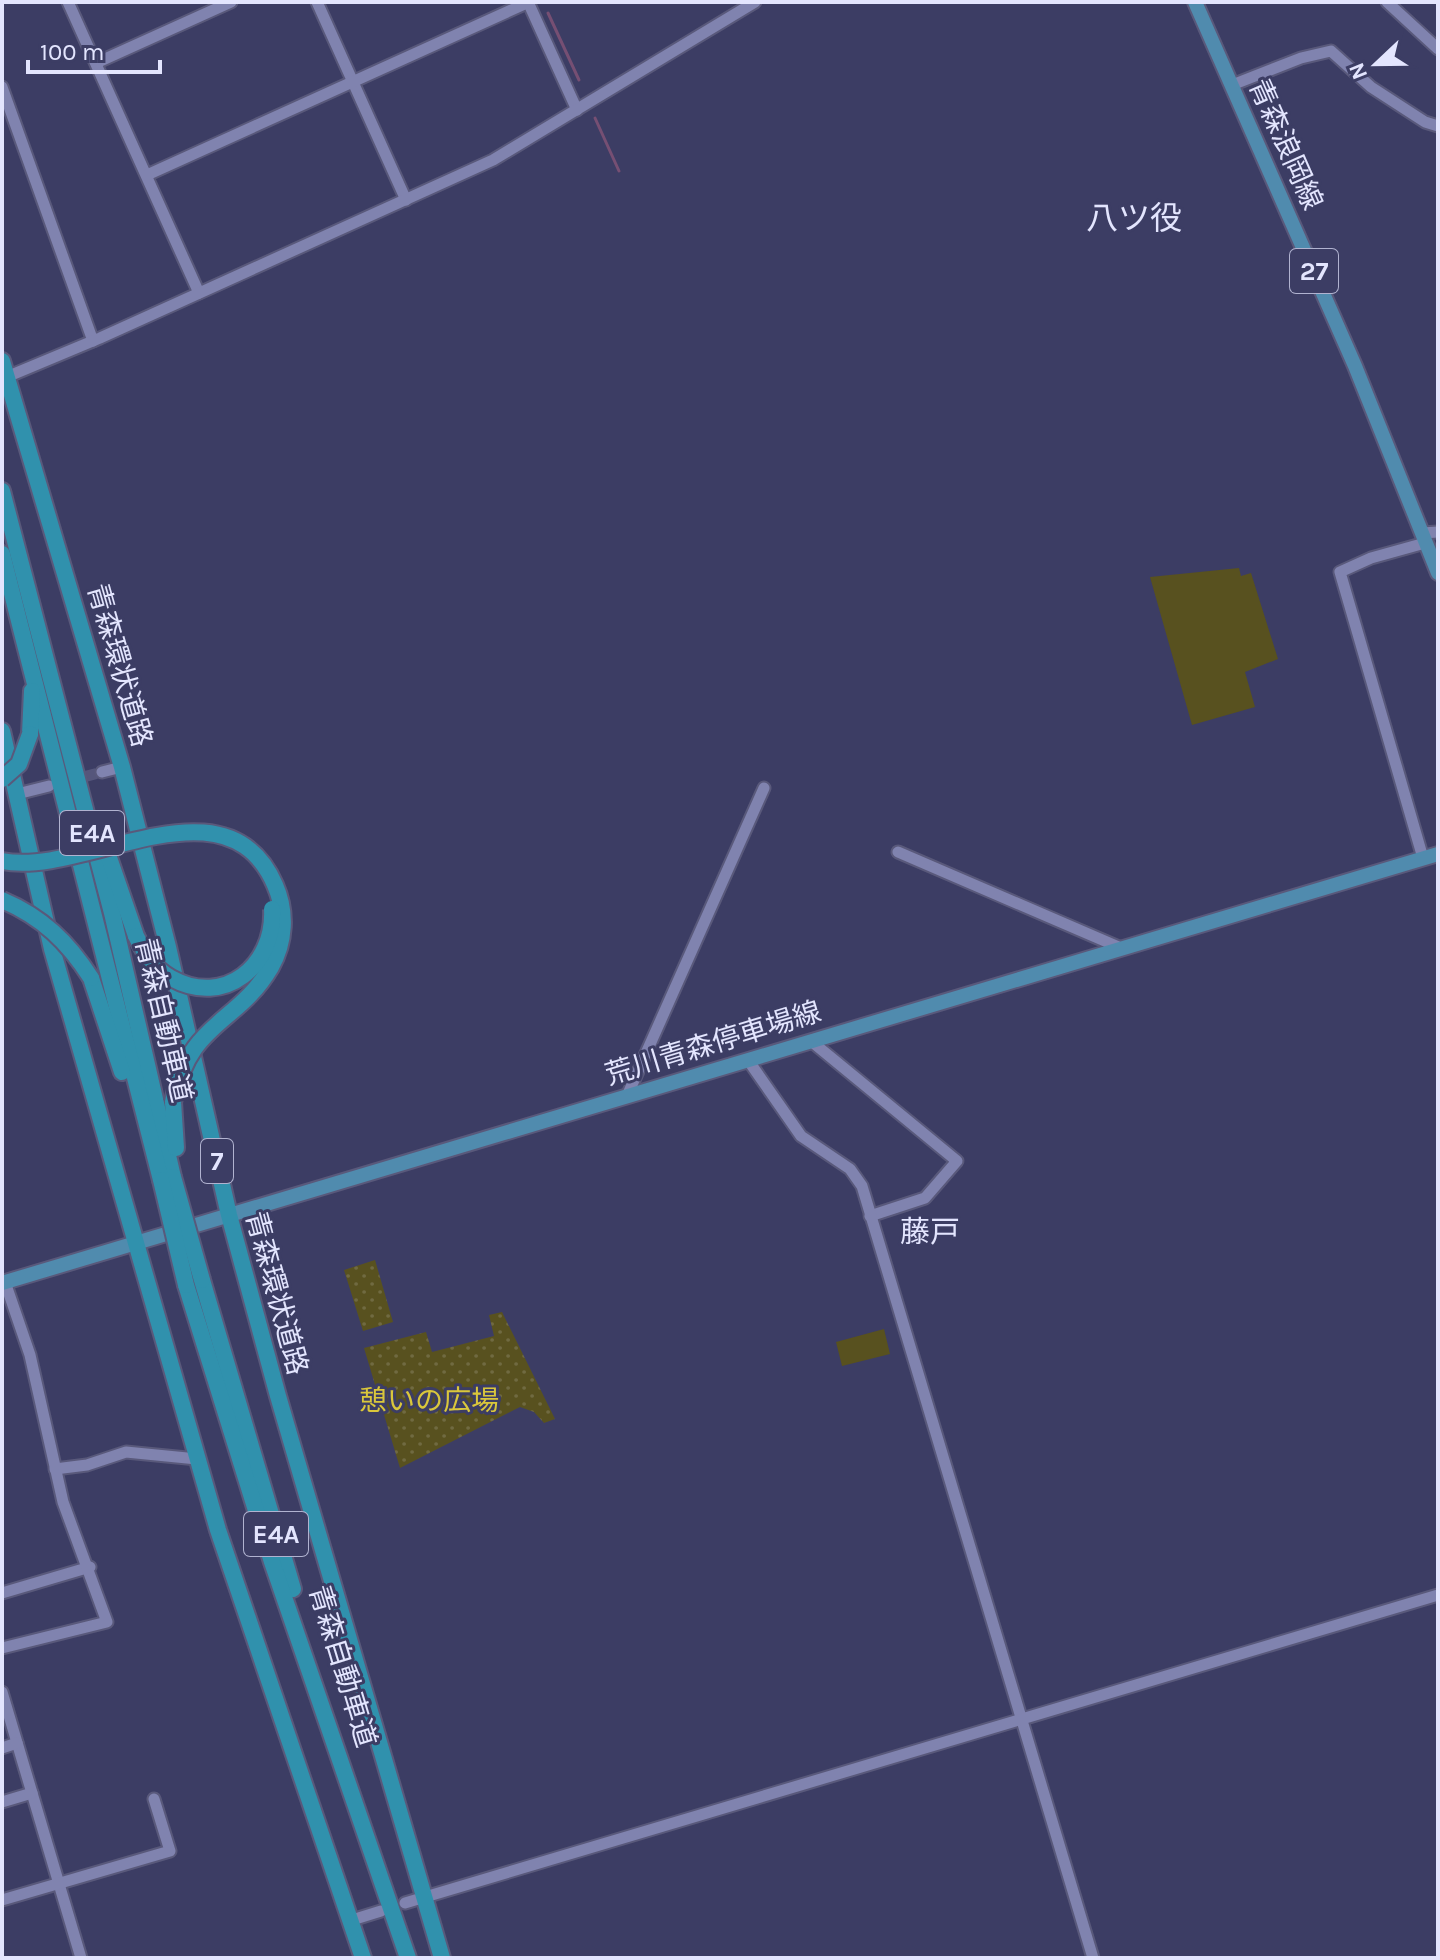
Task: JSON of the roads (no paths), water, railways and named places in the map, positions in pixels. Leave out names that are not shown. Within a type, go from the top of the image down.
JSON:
[{"type":"highway","name":"青森環状道路","points":[[3,372],[66,568],[122,767],[168,947],[229,1215],[442,1958]]},
{"type":"highway","name":"青森自動車道","points":[[2,491],[48,661],[190,1279],[408,1958]]},
{"type":"highway","name":"青森自動車道","points":[[2,554],[167,1178],[190,1237],[190,1279]]},
{"type":"highway","points":[[2,779],[19,764],[30,734],[31,660]]},
{"type":"highway","points":[[2,871],[42,872],[178,841],[205,843],[230,851],[257,873],[272,906],[270,941],[254,970],[222,987],[204,988],[169,978],[146,955],[136,936],[48,661]]},
{"type":"highway","points":[[2,731],[52,949],[197,1459],[254,1646],[363,1958]]},
{"type":"highway","points":[[2,861],[40,862],[158,835],[190,832],[209,834],[243,847],[272,878],[282,913],[279,951],[260,982],[196,1045],[181,1070],[173,1102],[174,1140],[167,1178]]},
{"type":"highway","points":[[2,900],[24,909],[51,928],[74,951],[91,978],[167,1178]]},
{"type":"main road","name":"青森浪岡線","points":[[1195,2],[1355,366],[1438,573]]},
{"type":"main road","name":"荒川青森停車場線","points":[[4,1282],[1431,856]]},
{"type":"street","points":[[68,2],[199,293]]},
{"type":"street","points":[[96,63],[231,2]]},
{"type":"street","points":[[317,2],[406,200]]},
{"type":"street","points":[[147,175],[529,2],[577,110]]},
{"type":"street","points":[[726,2],[737,12]]},
{"type":"street","points":[[3,372],[93,341],[493,160],[755,2]]},
{"type":"street","points":[[1387,2],[1438,49]]},
{"type":"street","points":[[1232,85],[1301,58],[1331,51],[1371,87],[1425,122],[1438,126]]},
{"type":"street","points":[[2,87],[93,341]]},
{"type":"street","points":[[1431,856],[1340,572],[1438,532]]},
{"type":"street","points":[[102,772],[122,767]]},
{"type":"street","points":[[17,794],[49,786]]},
{"type":"street","points":[[627,1096],[764,788]]},
{"type":"street","points":[[898,852],[1121,948]]},
{"type":"street","points":[[811,1041],[957,1161],[925,1198],[870,1216]]},
{"type":"street","points":[[748,1060],[801,1136],[857,1176],[1093,1958]]},
{"type":"street","points":[[2,1648],[107,1622],[90,1567],[63,1502],[30,1355],[4,1282]]},
{"type":"street","points":[[55,1469],[87,1465],[126,1452],[197,1459]]},
{"type":"street","points":[[2,1593],[90,1567]]},
{"type":"street","points":[[405,1903],[1438,1595]]},
{"type":"street","points":[[2,1692],[81,1958]]},
{"type":"street","points":[[2,1748],[17,1743]]},
{"type":"street","points":[[2,1802],[32,1793]]},
{"type":"street","points":[[2,1900],[170,1851],[154,1799]]},
{"type":"street","points":[[352,1920],[381,1911]]},
{"type":"waterway","points":[[548,13],[579,80]]},
{"type":"waterway","points":[[595,118],[619,171]]},
{"type":"tunnel","points":[[54,785],[102,772]]},
{"type":"district","name":"八ツ役","points":[[1134,218]]},
{"type":"district","name":"藤戸","points":[[930,1232]]},
{"type":"park label","name":"憩いの広場","points":[[429,1400]]}]
